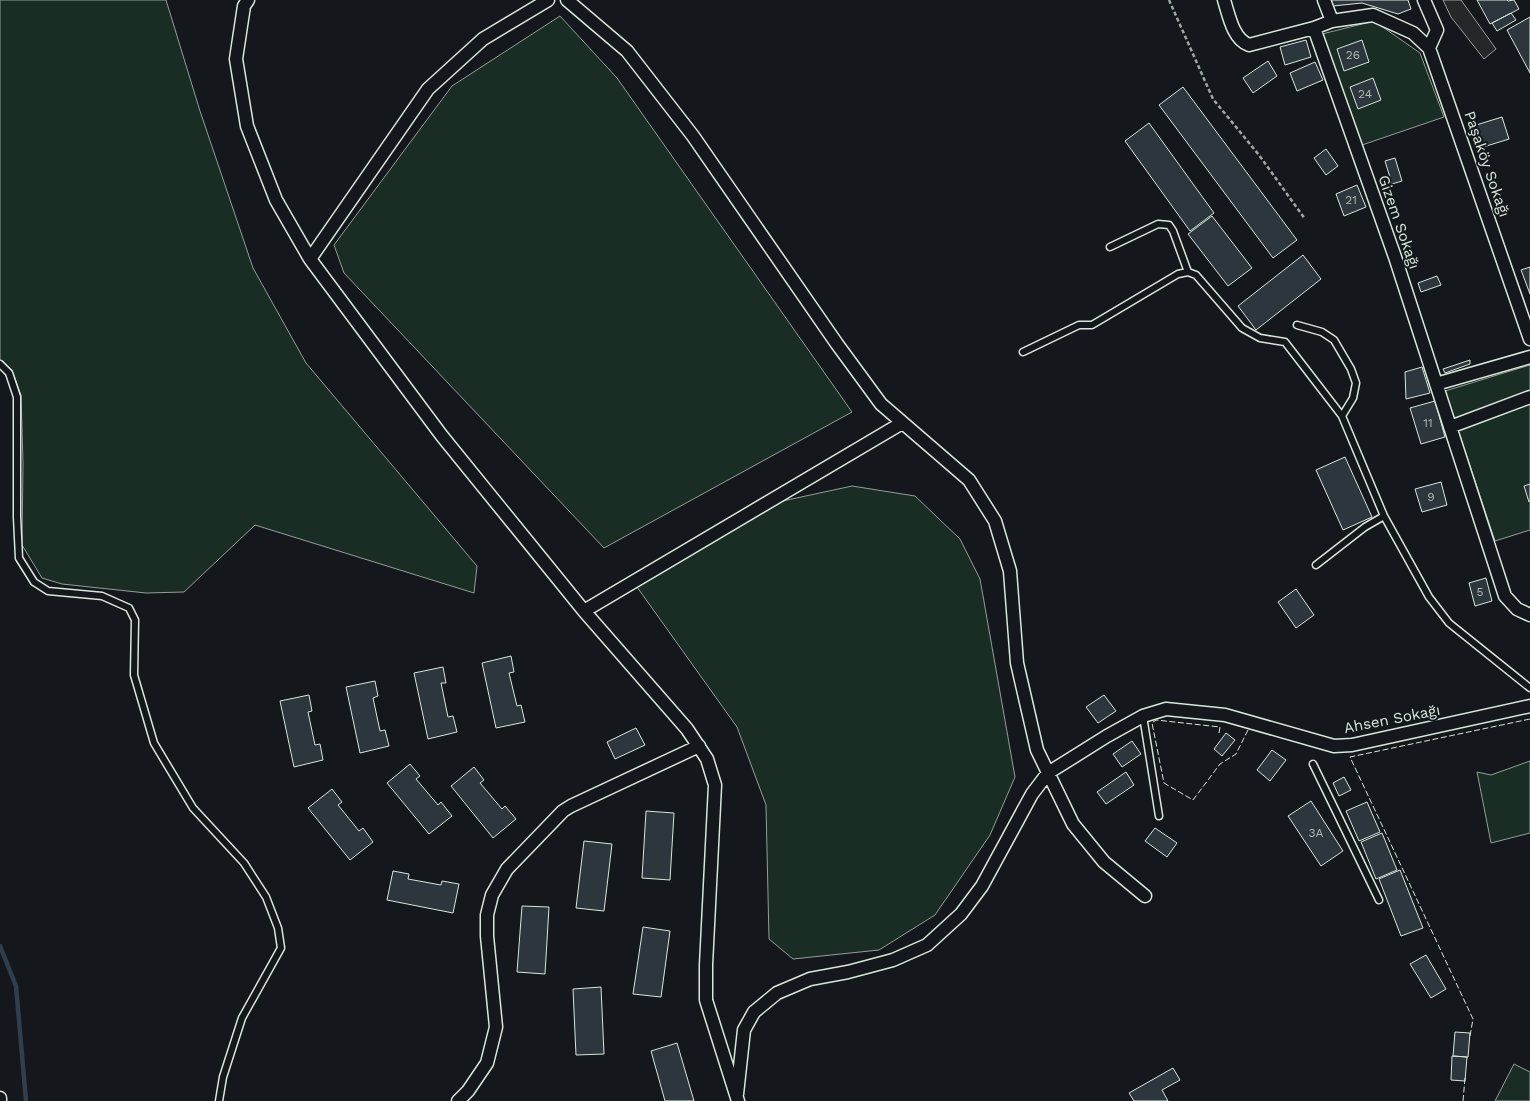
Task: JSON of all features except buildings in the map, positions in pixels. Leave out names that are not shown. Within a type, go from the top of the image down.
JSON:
[{"type":"street","points":[[248,0],[244,6],[236,59],[247,126],[276,200],[310,259],[442,436],[584,611],[687,729],[707,759],[715,785],[706,1000],[737,1100]]},
{"type":"street","points":[[310,259],[428,89],[483,39],[548,0]]},
{"type":"street","points":[[568,0],[627,51],[694,136],[836,344],[881,404],[969,480],[995,521],[1010,571],[1017,663],[1037,750],[1073,824],[1104,862],[1145,896]]},
{"type":"street","points":[[1224,0],[1235,31],[1242,42],[1249,45],[1314,28],[1332,21],[1373,15],[1413,33],[1429,48],[1437,30],[1424,0]]},
{"type":"street","points":[[1324,0],[1332,21]]},
{"type":"street","name":"Gizem Sokağı","points":[[1314,28],[1388,239],[1505,596],[1517,609],[1530,614]]},
{"type":"street","name":"Paşaköy Sokağı","points":[[1429,48],[1530,340]]},
{"type":"street","points":[[1436,384],[1530,357]]},
{"type":"street","points":[[1450,428],[1530,397]]},
{"type":"street","points":[[584,611],[902,423]]},
{"type":"street","name":"Ahsen Sokağı","points":[[1048,773],[1143,716],[1166,709],[1224,715],[1334,746],[1352,745],[1530,706]]},
{"type":"street","points":[[458,1101],[468,1091],[487,1063],[496,1027],[488,956],[487,915],[492,895],[506,869],[563,811],[576,802],[699,746]]},
{"type":"street","points":[[737,1100],[744,1030],[754,1012],[777,993],[810,979],[848,972],[893,960],[927,944],[961,914],[982,886],[1032,794],[1048,773]]},
{"type":"lane","points":[[1110,247],[1158,224],[1169,225],[1188,272]]},
{"type":"lane","points":[[1023,352],[1079,325],[1092,324],[1178,274],[1188,272],[1196,275],[1242,328],[1260,338],[1285,342],[1342,416],[1384,516],[1428,597],[1449,623],[1530,688]]},
{"type":"lane","points":[[1297,325],[1322,332],[1334,340],[1351,369],[1356,383],[1353,398],[1342,416]]},
{"type":"lane","points":[[0,364],[9,373],[18,397],[17,517],[19,558],[34,582],[48,591],[102,596],[129,608],[135,620],[134,675],[154,743],[193,808],[244,864],[266,897],[278,928],[281,948],[242,1018],[223,1077],[218,1101]]},
{"type":"lane","points":[[1316,565],[1366,527],[1384,516]]},
{"type":"lane","points":[[1143,716],[1159,816]]},
{"type":"lane","points":[[1313,764],[1379,900]]},
{"type":"path","points":[[1169,0],[1213,99],[1259,155],[1305,219]]},
{"type":"green space","points":[[0,0],[166,0],[200,111],[253,268],[306,363],[477,566],[474,593],[255,525],[184,592],[146,593],[62,584],[42,578],[22,545],[23,463],[21,395],[12,370],[0,361]]},
{"type":"green space","points":[[560,16],[617,78],[852,412],[604,548],[344,273],[334,245],[452,86]]},
{"type":"green space","points":[[1374,21],[1420,53],[1444,117],[1362,145],[1322,34]]},
{"type":"green space","points":[[1530,365],[1530,530],[1495,541],[1445,391]]},
{"type":"green space","points":[[852,486],[915,496],[960,539],[980,579],[1015,777],[990,835],[935,915],[879,950],[793,959],[769,939],[766,805],[737,727],[637,587],[778,502]]},
{"type":"green space","points":[[1530,761],[1530,833],[1491,843],[1477,772],[1491,775]]},
{"type":"green space","points":[[1514,1064],[1530,1072],[1530,1101],[1495,1101]]},
{"type":"shaded area","points":[[1443,0],[1461,0],[1496,49],[1484,59],[1451,17]]},
{"type":"waterway","points":[[0,946],[16,986],[26,1101]]},
{"type":"fence","points":[[1470,1036],[1473,1019],[1350,757],[1530,719]]},
{"type":"fence","points":[[1219,733],[1220,727],[1156,720],[1152,723],[1164,783],[1193,800],[1220,764],[1236,754],[1249,728]]},
{"type":"fence","points":[[1463,1101],[1465,1078]]}]
